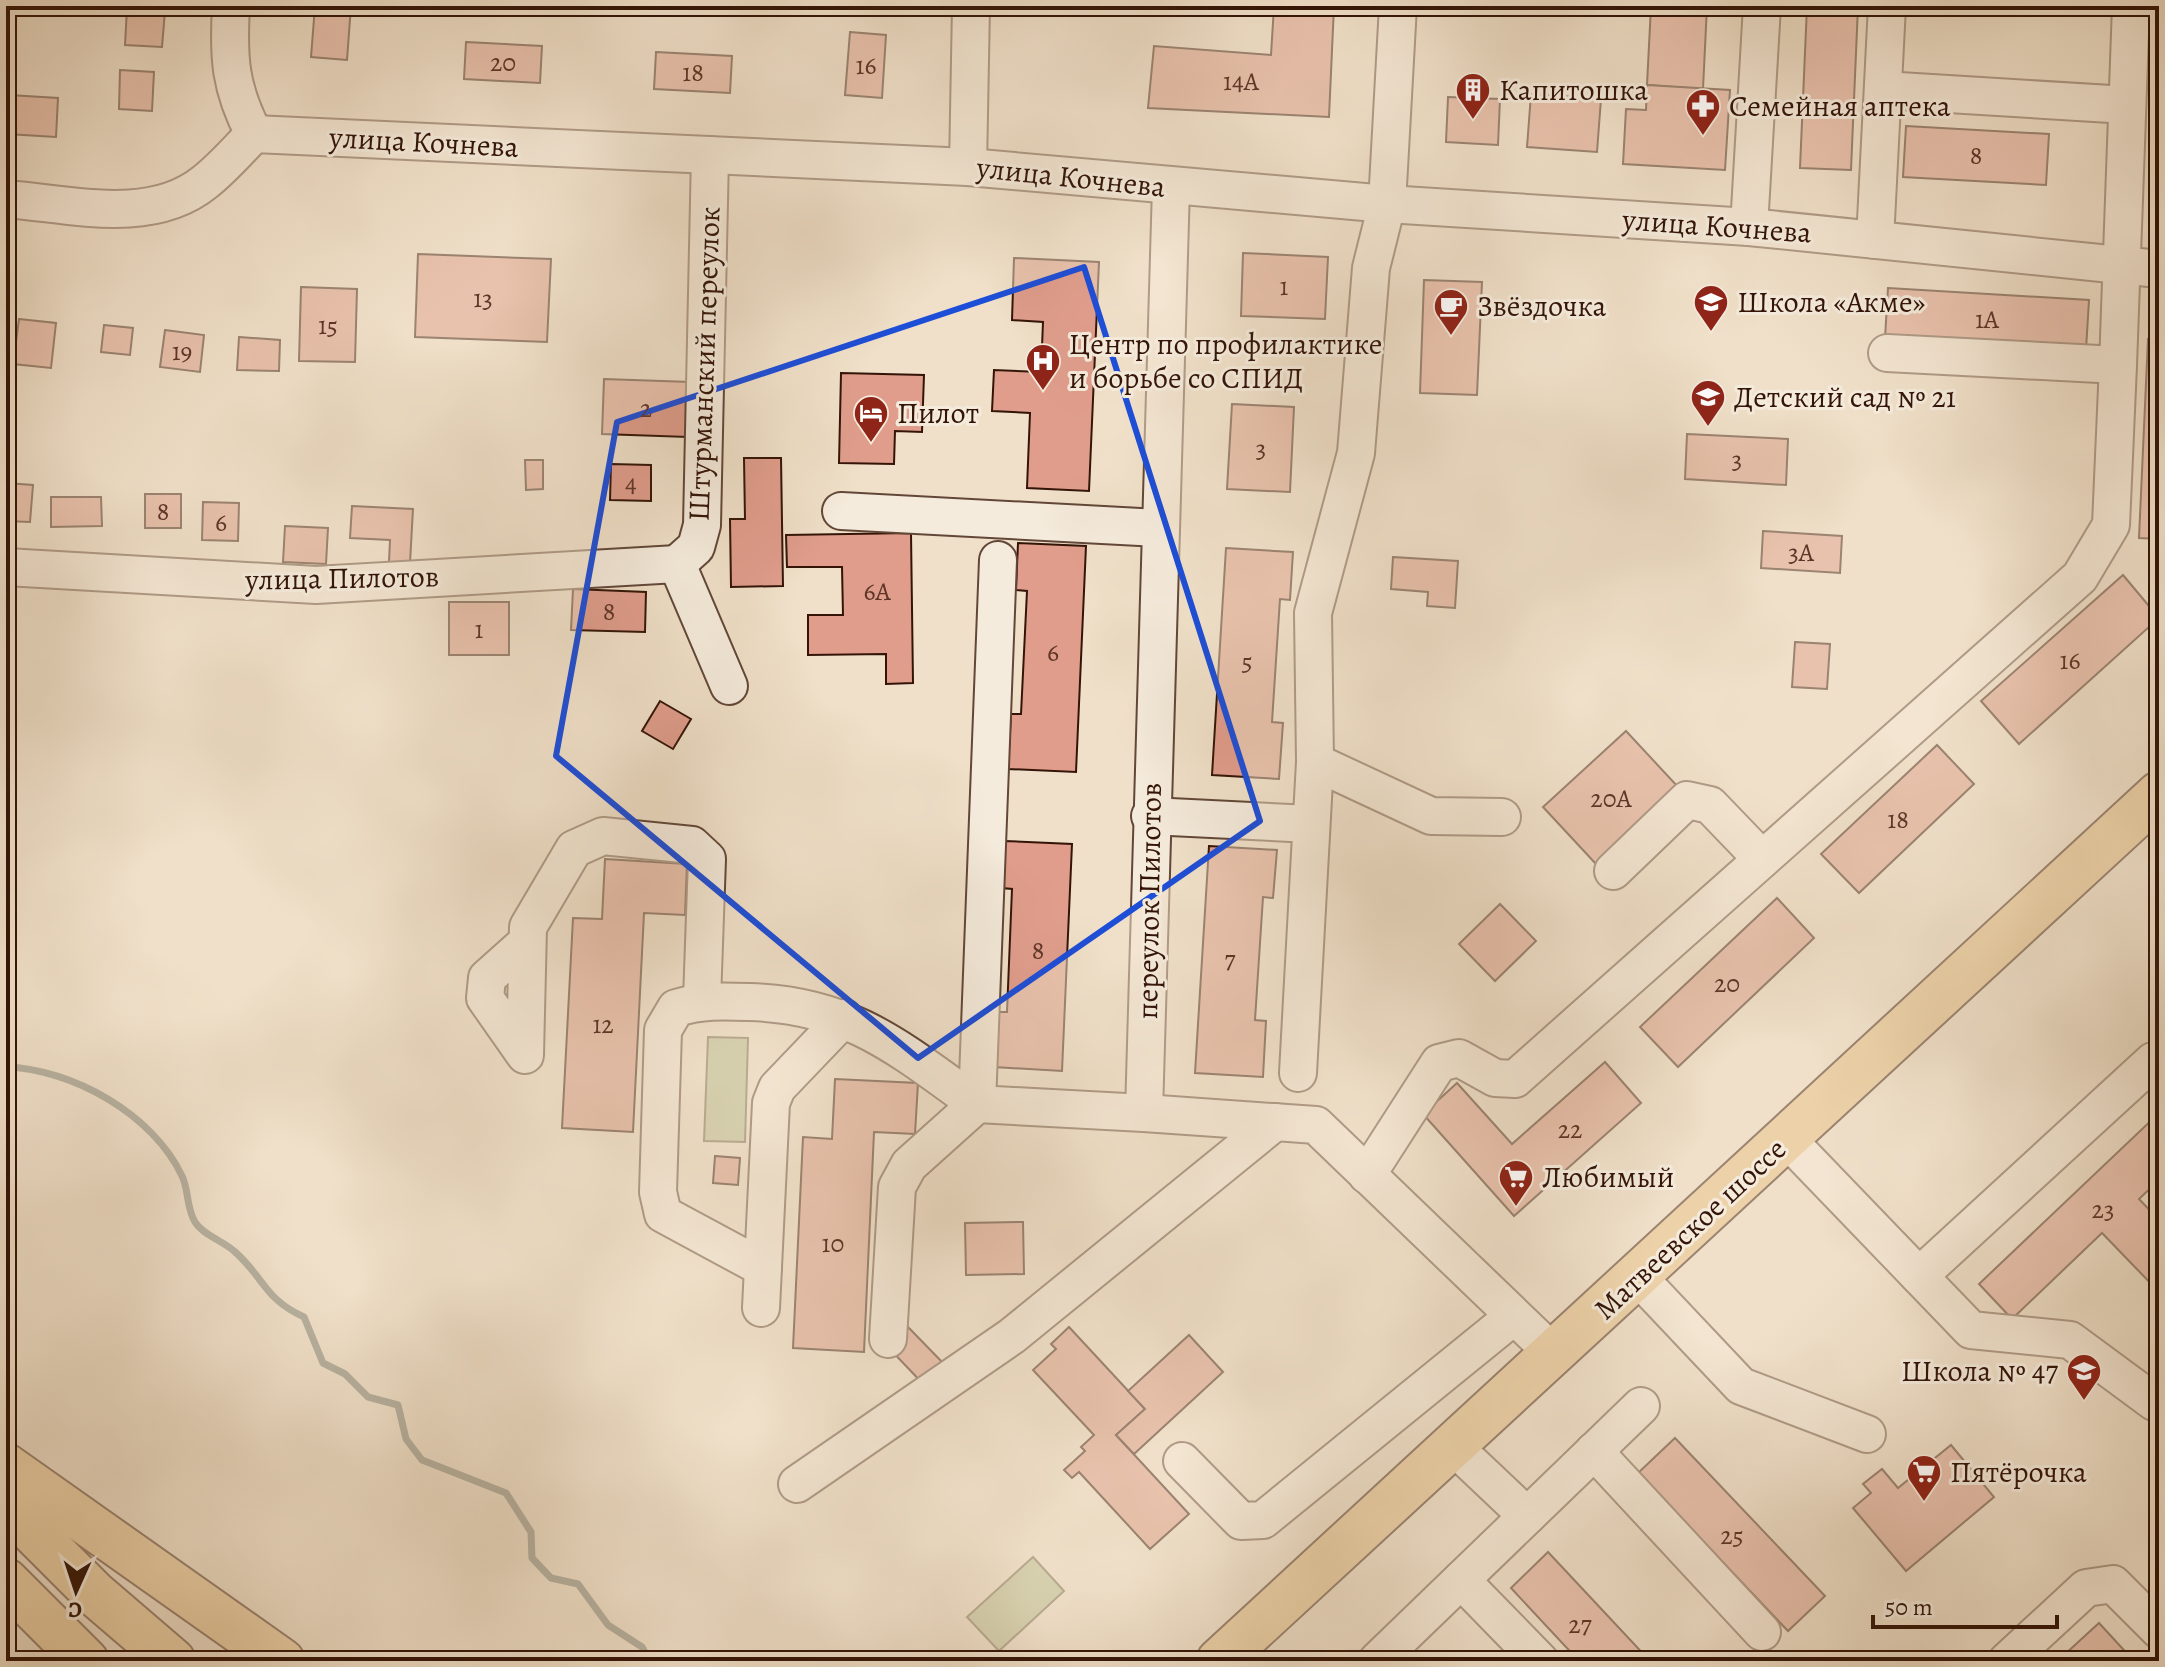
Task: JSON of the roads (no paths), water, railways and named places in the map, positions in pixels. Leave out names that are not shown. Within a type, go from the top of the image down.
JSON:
[{"type":"main road","name":"Матвеевское шоссе","points":[[1219,1661],[2159,794]]},
{"type":"main road","points":[[6,1466],[282,1661]]},
{"type":"main road","points":[[6,1505],[95,1594],[173,1661]]},
{"type":"main road","points":[[6,1545],[129,1661]]},
{"type":"main road","points":[[6,1581],[86,1661]]},
{"type":"street","points":[[6,199],[121,208],[156,207],[203,184],[254,134],[236,100],[230,54],[231,6]]},
{"type":"street","points":[[968,167],[971,6]]},
{"type":"street","points":[[1298,1073],[1315,762],[1313,613],[1356,453],[1371,268],[1387,204],[1398,6]]},
{"type":"street","points":[[1749,227],[1762,6]]},
{"type":"street","points":[[1875,240],[1887,6]]},
{"type":"street","points":[[1367,1175],[1439,1063],[1459,1058],[1495,1078],[1515,1079],[2080,577],[2111,525],[2122,311],[2120,265],[2131,6]]},
{"type":"street","points":[[1883,90],[2127,105]]},
{"type":"street","name":"улица Кочнева","points":[[254,134],[968,167],[1387,204],[1749,227],[2159,269]]},
{"type":"street","name":"Штурманский переулок","points":[[677,564],[696,547],[702,525],[710,155]]},
{"type":"street","name":"переулок Пилотов","points":[[1144,1113],[1150,816],[1171,187]]},
{"type":"street","points":[[1887,353],[2118,365]]},
{"type":"street","points":[[841,511],[1159,528]]},
{"type":"street","points":[[888,1339],[897,1187],[909,1165],[977,1104],[998,560]]},
{"type":"street","points":[[677,564],[729,686]]},
{"type":"street","name":"улица Пилотов","points":[[6,567],[316,585],[677,564]]},
{"type":"street","points":[[1315,762],[1431,816],[1502,817]]},
{"type":"street","points":[[1613,871],[1687,800],[1710,805],[1762,859]]},
{"type":"street","points":[[1150,816],[1311,824]]},
{"type":"street","points":[[525,944],[528,927],[574,849],[603,836],[692,845],[707,859],[702,1000]]},
{"type":"street","points":[[763,1268],[663,1214],[658,1192],[663,1030],[676,1008],[702,1000],[792,1003],[844,1018],[893,1044],[977,1104],[1316,1125],[1554,1354]]},
{"type":"street","points":[[761,1308],[771,1103],[777,1088],[844,1018]]},
{"type":"street","points":[[1919,1276],[2153,1061]]},
{"type":"street","points":[[797,1484],[1012,1336],[1275,1122]]},
{"type":"street","points":[[1787,1139],[1971,1330],[2070,1340],[2154,1402]]},
{"type":"street","points":[[1638,1277],[1741,1386],[1867,1434]]},
{"type":"street","points":[[1182,1461],[1241,1521],[1263,1520],[1514,1316]]},
{"type":"street","points":[[1377,1661],[1641,1406]]},
{"type":"street","points":[[1453,1446],[1527,1516]]},
{"type":"street","points":[[1594,1451],[1762,1632]]},
{"type":"street","points":[[1461,1580],[1540,1661]]},
{"type":"street","points":[[2007,1661],[2086,1588],[2113,1584],[2159,1630]]},
{"type":"waterway","points":[[6,1067],[57,1076],[83,1086],[108,1099],[152,1133],[182,1176],[195,1222],[203,1231],[234,1251],[280,1303],[304,1317],[323,1363],[345,1374],[368,1397],[398,1405],[406,1439],[422,1460],[506,1493],[531,1532],[532,1558],[551,1578],[578,1584],[608,1625],[642,1647],[650,1661]]},
{"type":"place","name":"Капитошка","points":[[1473,121]]},
{"type":"place","name":"Семейная аптека","points":[[1703,137]]},
{"type":"place","name":"Школа «Акме»","points":[[1711,333]]},
{"type":"place","name":"Звёздочка","points":[[1451,337]]},
{"type":"place","name":"Центр по профилактике и борьбе со СПИД","points":[[1043,392]]},
{"type":"place","name":"Детский сад № 21","points":[[1708,428]]},
{"type":"place","name":"Пилот","points":[[871,444]]},
{"type":"place","name":"Любимый","points":[[1516,1208]]},
{"type":"place","name":"Школа № 47","points":[[2084,1402]]},
{"type":"place","name":"Пятёрочка","points":[[1924,1503]]}]
